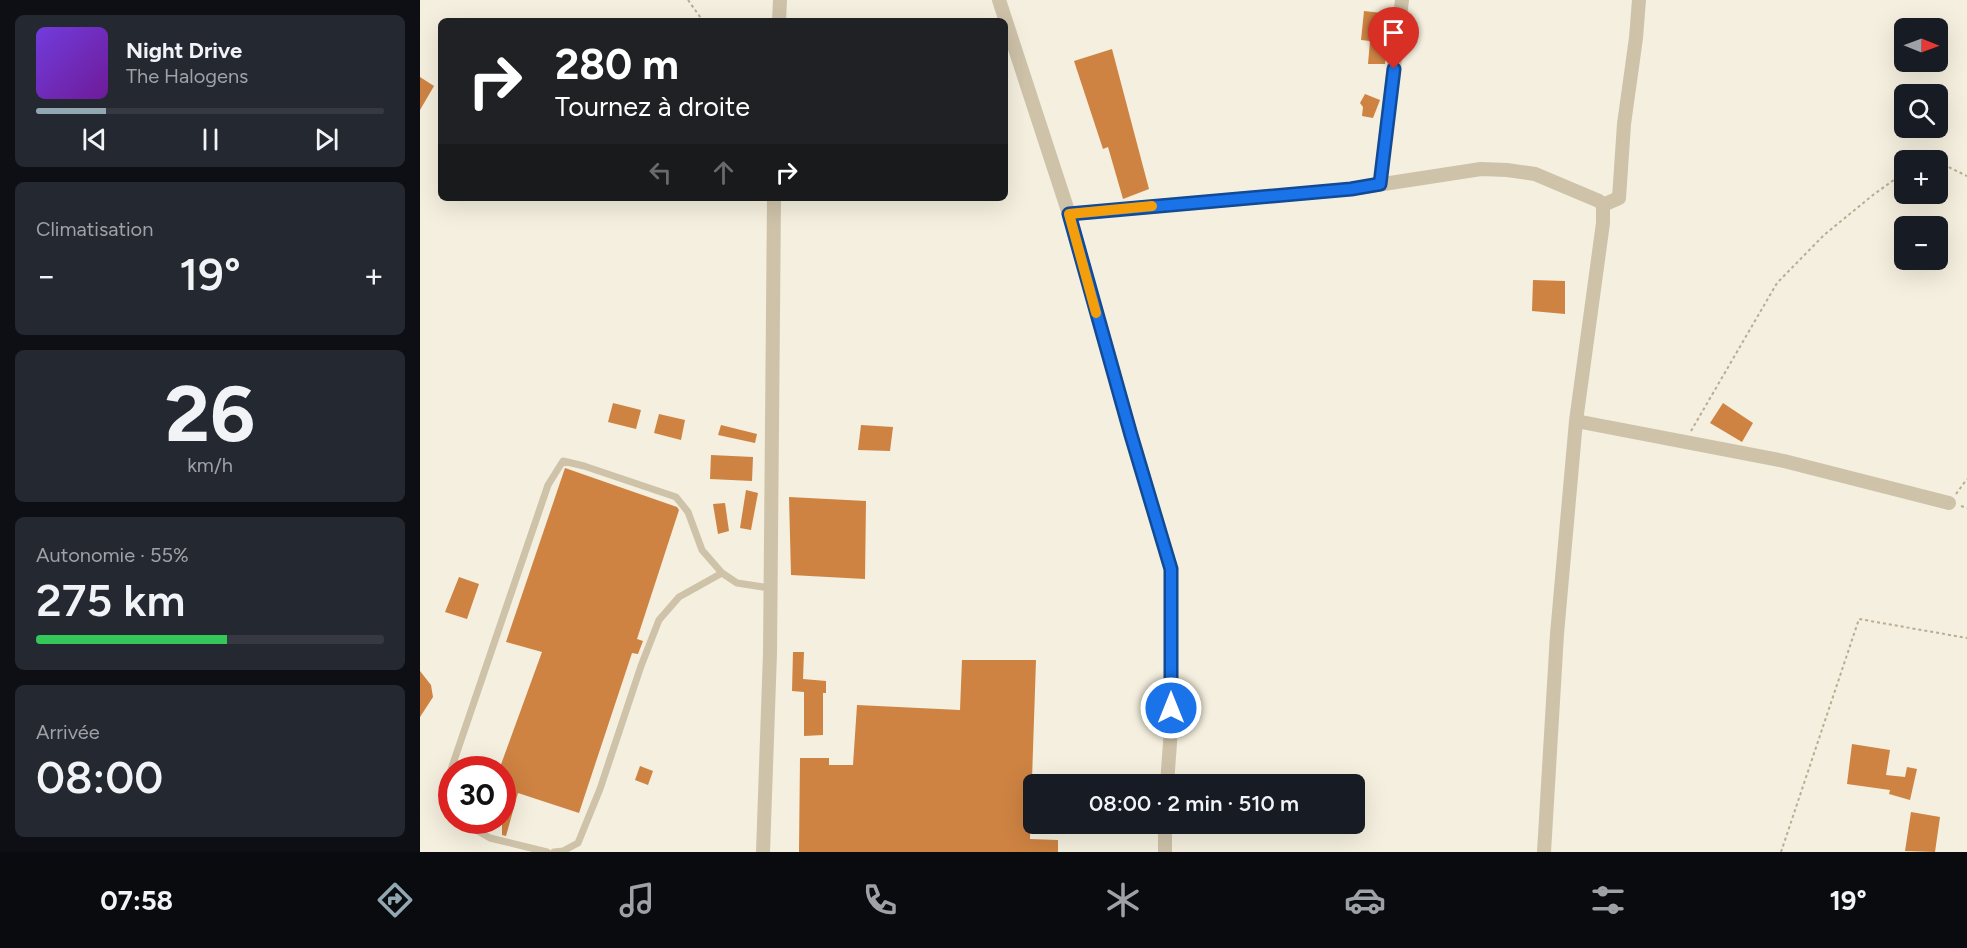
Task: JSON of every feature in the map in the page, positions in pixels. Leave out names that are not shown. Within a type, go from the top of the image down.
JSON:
[{"type":"street","points":[[779,18],[780,0]]},
{"type":"street","points":[[999,0],[1005,18]]},
{"type":"street","points":[[1380,184],[1402,0]]},
{"type":"street","points":[[1603,205],[1619,198],[1622,146],[1625,137],[1624,124],[1639,0]]},
{"type":"street","points":[[1008,28],[1069,214],[1171,569],[1171,729],[1168,774]]},
{"type":"street","points":[[1069,214],[1351,189],[1481,169],[1536,174],[1599,201],[1603,205],[1603,224],[1576,421],[1557,634],[1544,852]]},
{"type":"street","points":[[763,852],[770,654],[774,201]]},
{"type":"street","points":[[1576,421],[1784,460],[1949,503]]},
{"type":"street","points":[[1165,852],[1166,834]]},
{"type":"lane","points":[[456,756],[548,485],[563,461],[676,497],[688,512],[702,550],[722,573],[737,583],[770,588]]},
{"type":"lane","points":[[554,852],[564,851],[578,843],[600,789],[641,666],[659,620],[678,597],[722,573]]},
{"type":"lane","points":[[483,834],[490,838],[547,852]]},
{"type":"path","points":[[688,0],[701,18]]},
{"type":"path","points":[[1948,167],[1967,176]]},
{"type":"path","points":[[1685,442],[1778,284],[1824,235],[1894,180]]},
{"type":"path","points":[[1949,503],[1967,479]]},
{"type":"path","points":[[1781,852],[1859,619],[1967,638]]},
{"type":"building","points":[[1364,11],[1391,14],[1385,64],[1368,64],[1370,41],[1361,40]]},
{"type":"building","points":[[1112,49],[1149,189],[1123,199],[1108,147],[1103,149],[1074,61]]},
{"type":"building","points":[[420,77],[434,86],[420,110]]},
{"type":"building","points":[[1365,94],[1380,100],[1373,118],[1362,116],[1363,107],[1360,103]]},
{"type":"building","points":[[1533,280],[1565,281],[1565,314],[1532,311]]},
{"type":"building","points":[[613,403],[641,410],[636,429],[608,422]]},
{"type":"building","points":[[1723,403],[1753,423],[1742,442],[1710,423]]},
{"type":"building","points":[[659,414],[685,420],[681,440],[654,433]]},
{"type":"building","points":[[721,425],[757,434],[755,443],[718,435]]},
{"type":"building","points":[[861,425],[893,427],[890,451],[858,450]]},
{"type":"building","points":[[711,455],[753,457],[752,481],[710,479]]},
{"type":"building","points":[[565,468],[677,507],[679,510],[637,639],[643,641],[638,654],[632,653],[579,813],[518,793],[516,800],[516,756],[504,756],[542,652],[506,642]]},
{"type":"building","points":[[746,490],[758,493],[751,530],[740,528]]},
{"type":"building","points":[[789,497],[866,501],[865,579],[791,575]]},
{"type":"building","points":[[725,503],[729,531],[718,534],[713,504]]},
{"type":"building","points":[[459,577],[479,584],[467,619],[445,612]]},
{"type":"building","points":[[793,652],[804,652],[803,679],[826,681],[826,693],[823,693],[823,735],[804,736],[804,692],[792,691]]},
{"type":"building","points":[[962,660],[1036,660],[1032,774],[1023,774],[1023,834],[1030,834],[1030,839],[1058,840],[1058,852],[799,852],[800,758],[829,758],[829,765],[853,765],[857,705],[960,710]]},
{"type":"building","points":[[420,671],[431,685],[433,697],[420,717]]},
{"type":"building","points":[[1852,744],[1890,750],[1886,775],[1905,777],[1907,767],[1917,769],[1910,800],[1889,794],[1890,790],[1847,784]]},
{"type":"building","points":[[640,766],[653,771],[648,785],[635,780]]},
{"type":"building","points":[[1911,812],[1940,817],[1935,852],[1905,851]]},
{"type":"slow traffic","points":[[1096,313],[1069,214],[1152,206]]},
{"type":"route","points":[[1171,708],[1171,569],[1069,214],[1351,189],[1380,184],[1394,69]]}]
